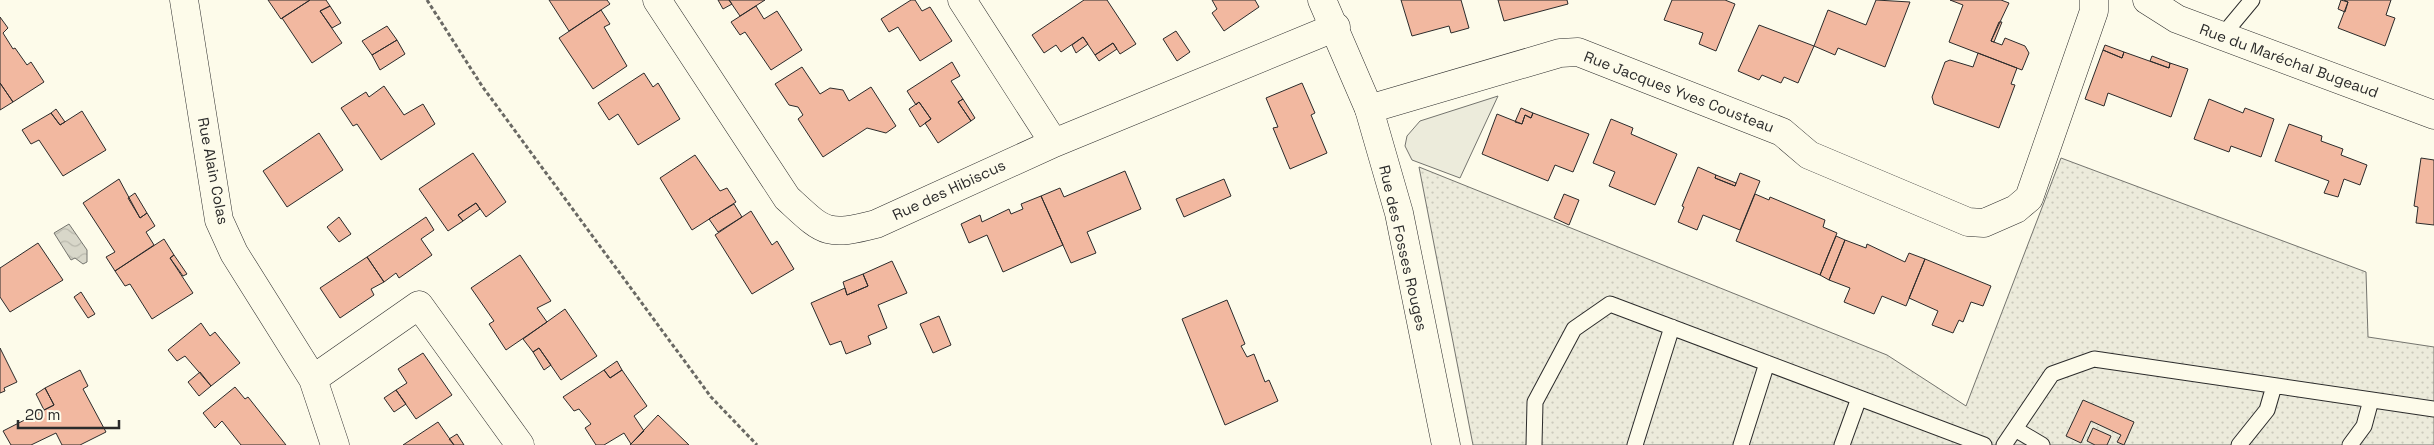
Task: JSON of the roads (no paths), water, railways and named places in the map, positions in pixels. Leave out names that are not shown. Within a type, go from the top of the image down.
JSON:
[{"type":"street","name":"Rue Alain Colas","points":[[184,0],[219,220],[234,253],[313,379],[335,445]]},
{"type":"street","name":"Rue des Hibiscus","points":[[657,0],[787,198],[816,224],[830,231],[857,229],[876,224],[1054,142],[1336,27]]},
{"type":"street","points":[[962,0],[1054,142]]},
{"type":"street","name":"Rue des Fosses Rouges","points":[[1322,0],[1336,27],[1369,109],[1399,213],[1446,445]]},
{"type":"street","name":"Rue Jacques Yves Cousteau","points":[[1369,109],[1560,53],[1578,52],[1782,132],[1809,156],[1968,222],[1984,223],[2016,209],[2029,198],[2094,11],[2094,0]]},
{"type":"street","name":"Rue du Maréchal Bugeaud","points":[[2147,0],[2177,19],[2434,115]]},
{"type":"street","points":[[313,379],[419,305],[520,445]]},
{"type":"lane","points":[[2222,36],[2252,0]]},
{"type":"lane","points":[[1534,445],[1535,402],[1574,329],[1610,304],[1984,445]]},
{"type":"lane","points":[[1636,445],[1672,327]]},
{"type":"lane","points":[[2004,445],[2052,374],[2094,359],[2434,409]]},
{"type":"lane","points":[[1741,445],[1767,363]]},
{"type":"lane","points":[[2239,445],[2267,410],[2274,386]]},
{"type":"lane","points":[[1842,445],[1859,398]]},
{"type":"lane","points":[[2350,445],[2364,426],[2372,400]]},
{"type":"lane","points":[[2015,429],[2042,445]]},
{"type":"water","points":[[69,224],[87,250],[87,262],[83,264],[75,258],[71,260],[54,233]]}]
